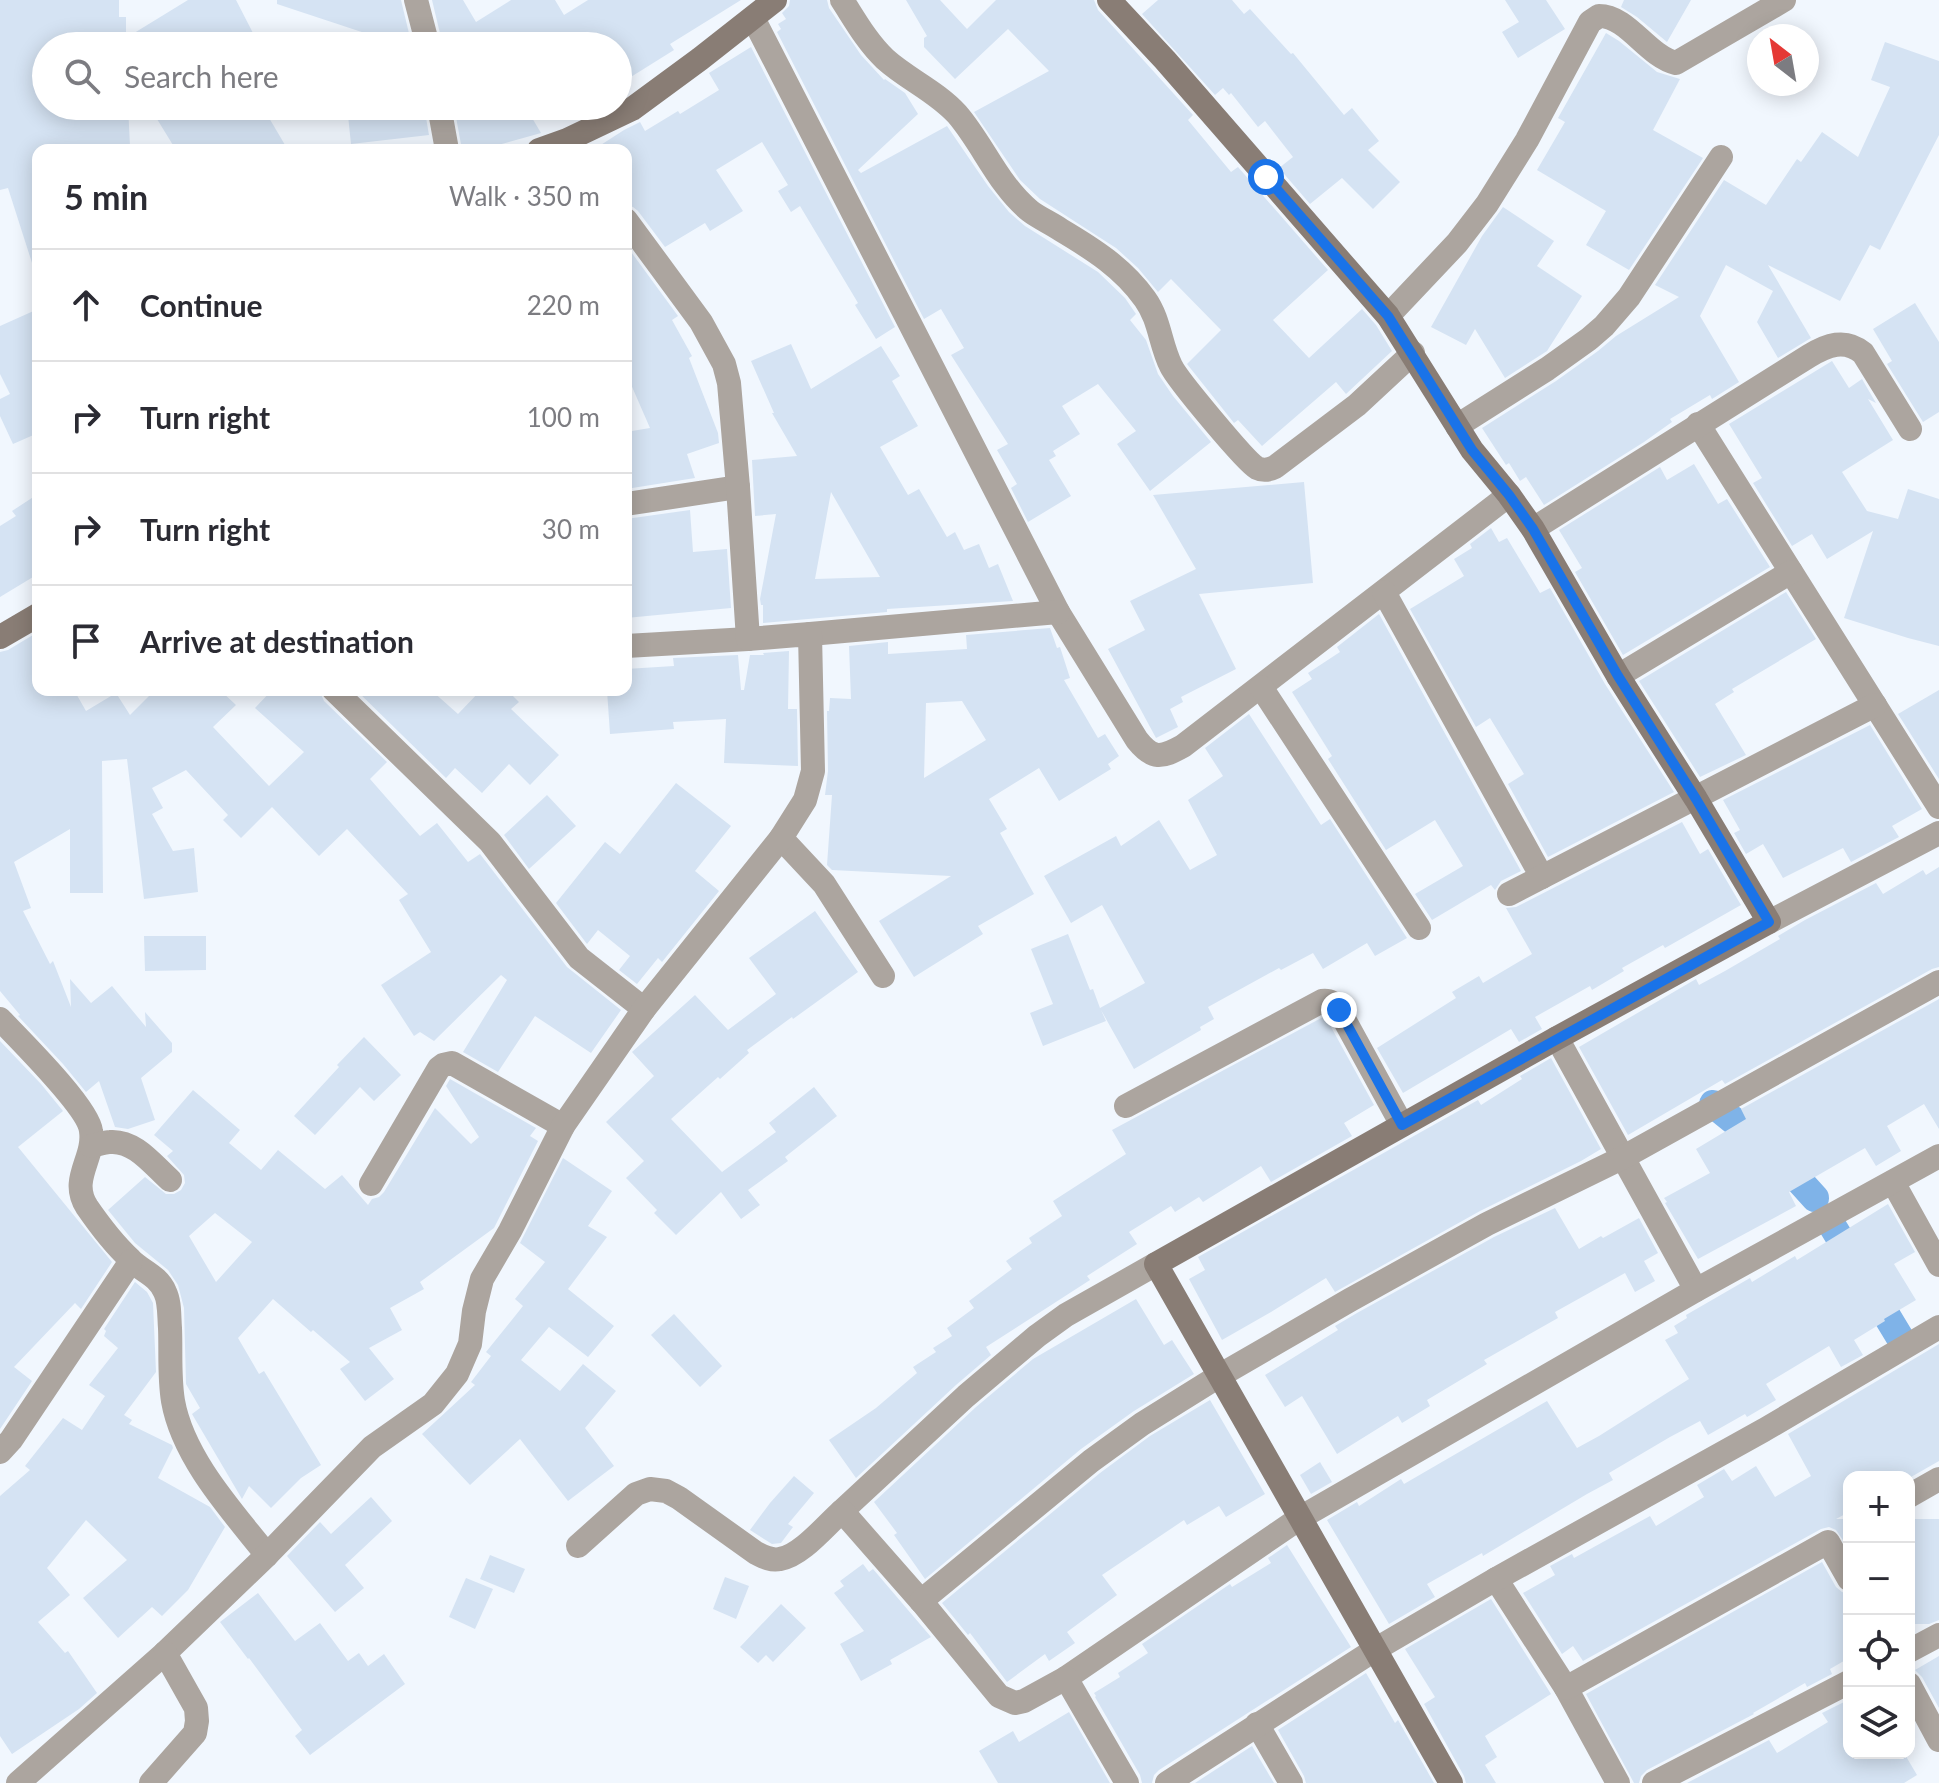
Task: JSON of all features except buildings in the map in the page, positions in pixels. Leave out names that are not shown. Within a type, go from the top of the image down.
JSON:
[{"type":"street","points":[[416,0],[424,32]]},
{"type":"street","points":[[632,109],[775,0]]},
{"type":"street","points":[[842,0],[862,32],[885,59],[959,116],[1003,181],[1030,211],[1111,262],[1128,278],[1155,316],[1173,371],[1257,468],[1275,467],[1328,429],[1413,353]]},
{"type":"street","points":[[1109,0],[1388,316],[1472,450],[1533,529],[1618,676],[1769,922]]},
{"type":"street","points":[[1388,316],[1457,243],[1487,204],[1527,140],[1590,22],[1599,16],[1612,18],[1660,56],[1676,63],[1758,7],[1784,0]]},
{"type":"street","points":[[753,18],[1058,612],[1147,752],[1162,755],[1183,746],[1509,495]]},
{"type":"street","points":[[442,120],[446,144]]},
{"type":"street","points":[[572,144],[613,120]]},
{"type":"street","points":[[1457,426],[1547,369],[1604,326],[1629,297],[1721,157]]},
{"type":"street","points":[[632,228],[701,322],[724,364],[729,383],[748,639]]},
{"type":"street","points":[[1533,529],[1830,345],[1855,346],[1863,353],[1910,429]]},
{"type":"street","points":[[1698,424],[1939,807]]},
{"type":"street","points":[[632,503],[738,487]]},
{"type":"street","points":[[1618,676],[1791,572]]},
{"type":"street","points":[[1384,592],[1542,877]]},
{"type":"street","points":[[632,646],[748,639],[1058,612]]},
{"type":"street","points":[[0,637],[32,618]]},
{"type":"street","points":[[18,1783],[165,1653],[267,1555],[372,1447],[433,1404],[457,1374],[470,1344],[482,1279],[563,1126],[644,1009],[781,838],[805,800],[813,771],[810,634]]},
{"type":"street","points":[[1261,687],[1419,928]]},
{"type":"street","points":[[340,696],[490,842],[579,958],[644,1009]]},
{"type":"street","points":[[1509,894],[1875,705]]},
{"type":"street","points":[[578,1546],[636,1494],[650,1489],[666,1491],[679,1498],[769,1559],[778,1560],[798,1551],[966,1396],[1066,1315],[1557,1038],[1939,833]]},
{"type":"street","points":[[781,838],[824,884],[883,976]]},
{"type":"street","points":[[921,1601],[1091,1461],[1142,1424],[1219,1376],[1487,1224],[1622,1158],[1939,982]]},
{"type":"street","points":[[1126,1106],[1328,1000],[1339,1010],[1402,1125]]},
{"type":"street","points":[[0,1019],[63,1087],[91,1127],[91,1146],[80,1185],[86,1206],[131,1261],[152,1274],[165,1291],[169,1310],[173,1401],[185,1437],[214,1489],[267,1555]]},
{"type":"street","points":[[1557,1038],[1696,1290]]},
{"type":"street","points":[[371,1184],[439,1068],[447,1063],[563,1126]]},
{"type":"street","points":[[91,1146],[112,1141],[137,1149],[170,1180]]},
{"type":"street","points":[[842,1511],[999,1696],[1015,1703],[1024,1701],[1066,1678],[1300,1518],[1696,1290],[1939,1156]]},
{"type":"street","points":[[1893,1182],[1939,1265]]},
{"type":"street","points":[[0,1452],[131,1261]]},
{"type":"street","points":[[1156,1264],[1451,1783]]},
{"type":"street","points":[[1167,1783],[1376,1649],[1764,1430],[1939,1327]]},
{"type":"street","points":[[1915,1493],[1939,1479]]},
{"type":"street","points":[[1566,1688],[1838,1536],[1843,1556]]},
{"type":"street","points":[[1496,1579],[1566,1688],[1618,1783]]},
{"type":"street","points":[[1915,1648],[1939,1635]]},
{"type":"street","points":[[151,1783],[195,1733],[197,1721],[196,1708],[165,1653]]},
{"type":"street","points":[[1066,1678],[1127,1783]]},
{"type":"street","points":[[1654,1783],[1843,1685]]},
{"type":"street","points":[[1911,1687],[1939,1740]]},
{"type":"street","points":[[1257,1724],[1291,1783]]},
{"type":"waterway","points":[[1713,1104],[1775,1154],[1815,1198]]},
{"type":"waterway","points":[[1830,1222],[1902,1341]]},
{"type":"route","points":[[1266,177],[1388,316],[1472,450],[1533,529],[1618,676],[1769,922],[1402,1125],[1339,1010]]}]
